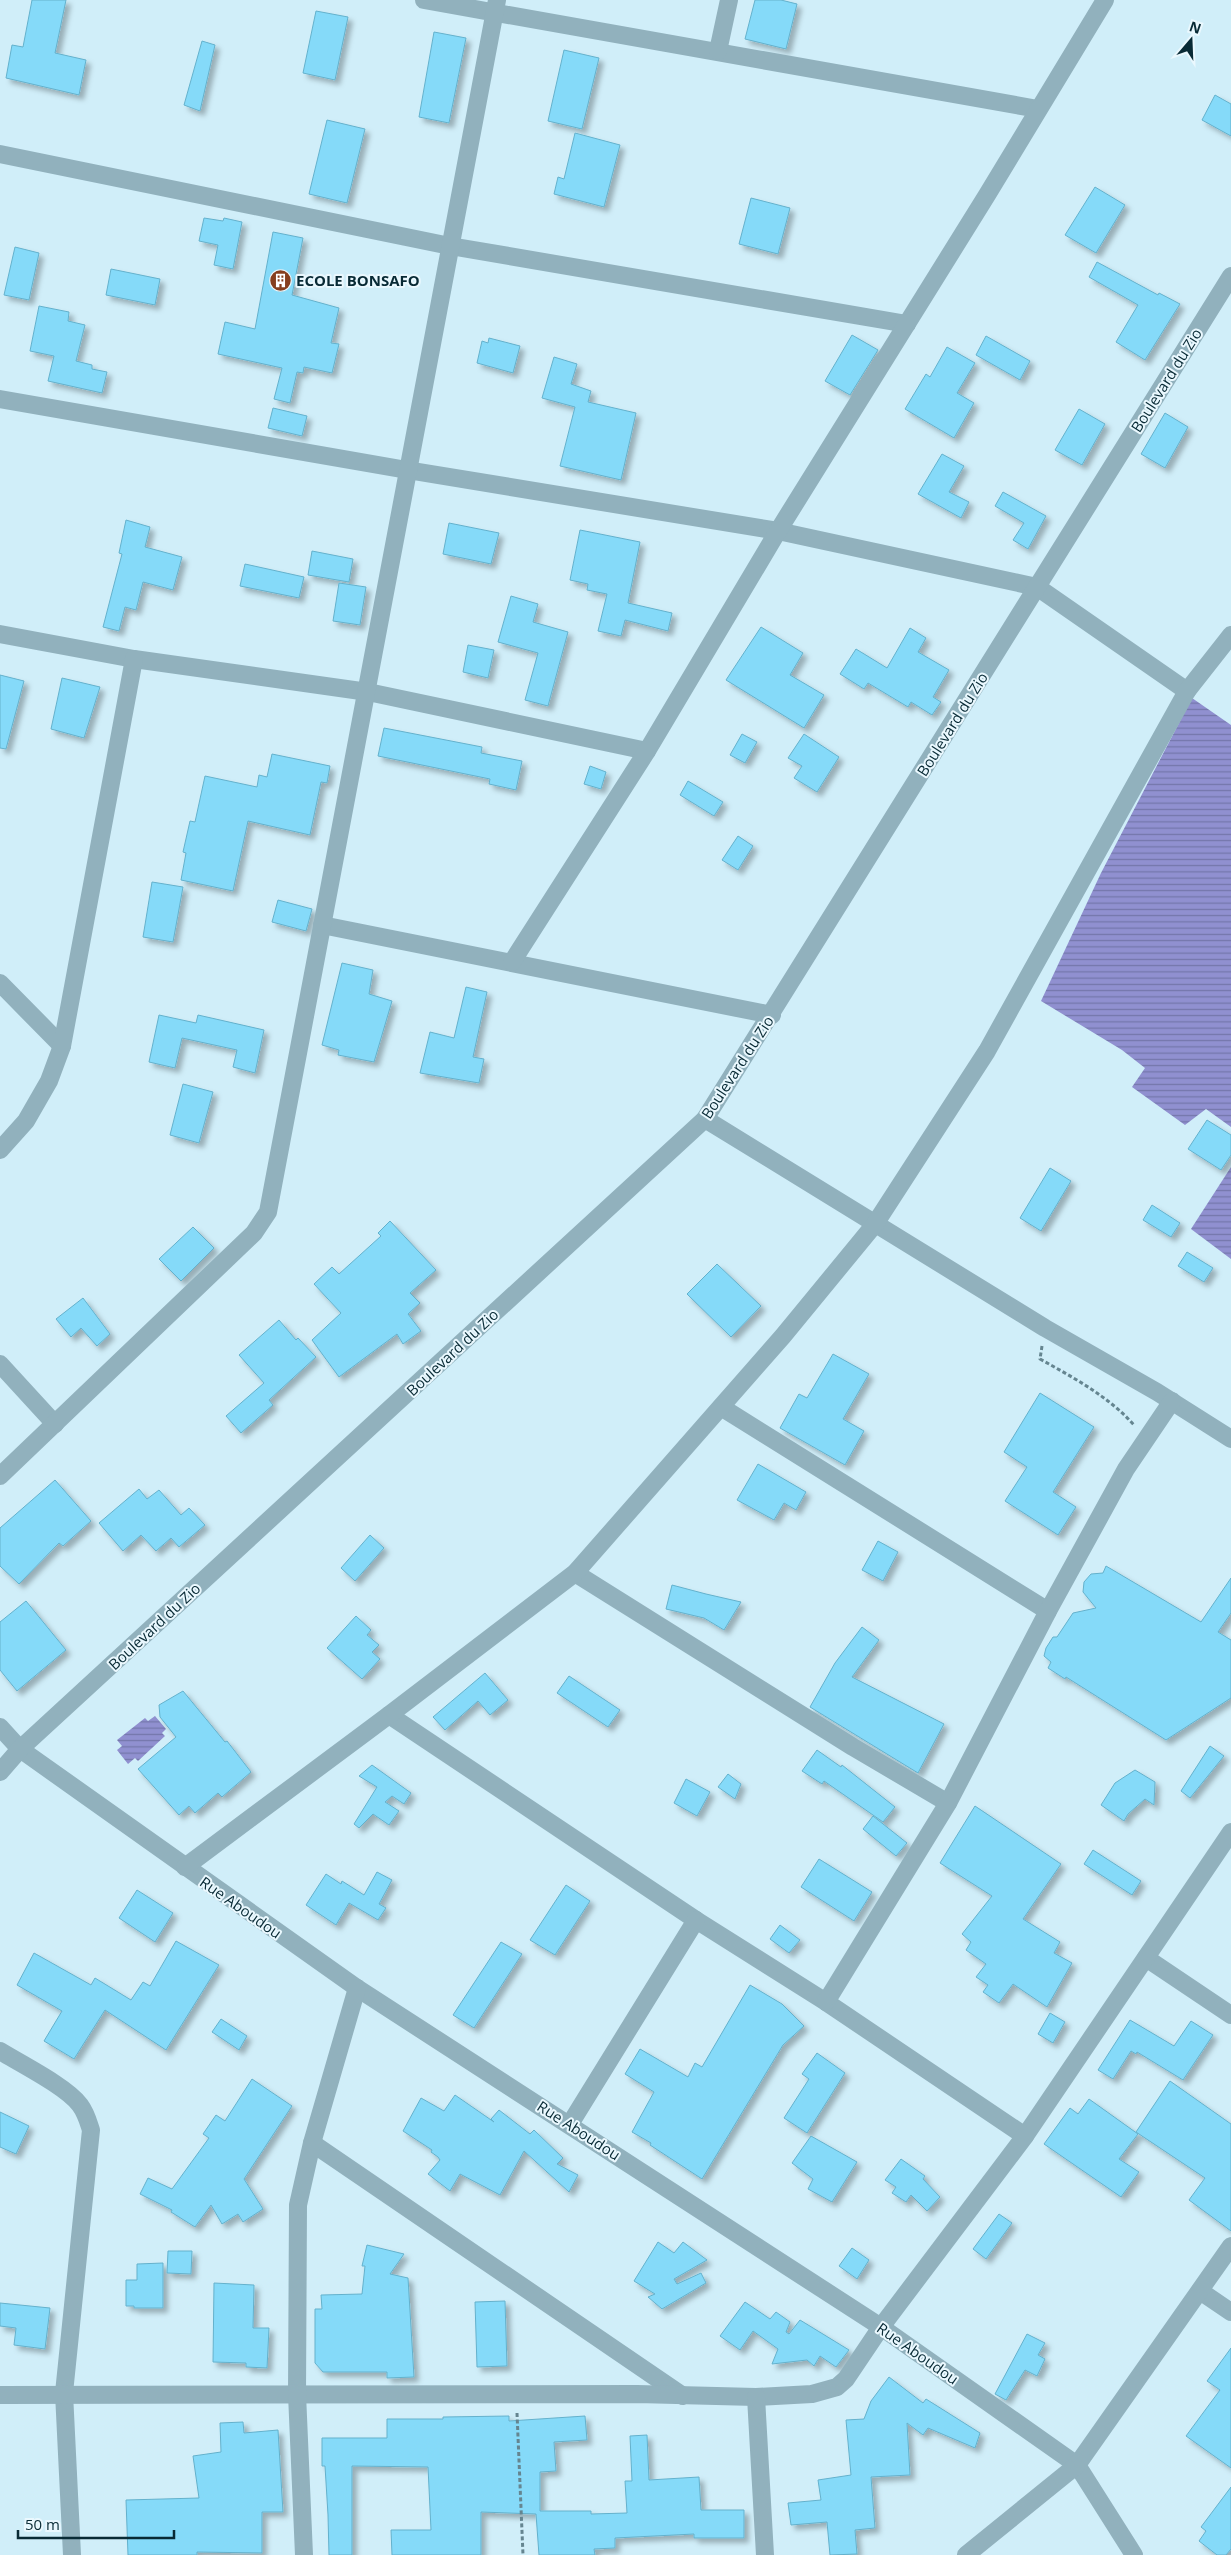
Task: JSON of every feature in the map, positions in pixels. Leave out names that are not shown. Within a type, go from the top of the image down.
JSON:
[{"type":"street","points":[[424,0],[496,7],[1038,109]]},
{"type":"street","points":[[718,50],[729,0]]},
{"type":"street","points":[[512,962],[647,751],[778,531],[1105,0]]},
{"type":"street","points":[[0,1476],[254,1233],[263,1222],[272,1195],[322,925],[368,692],[407,470],[496,7]]},
{"type":"street","points":[[0,154],[450,246],[907,324]]},
{"type":"street","name":"Boulevard du Zio","points":[[0,1772],[20,1749],[705,1119],[772,1015],[1231,276]]},
{"type":"street","points":[[0,399],[407,470],[778,531],[1037,587],[1187,691]]},
{"type":"street","points":[[0,634],[134,659],[368,692],[647,751]]},
{"type":"street","points":[[185,1867],[389,1716],[575,1573],[721,1408],[875,1224],[1005,1020],[1187,691],[1231,635]]},
{"type":"street","points":[[0,1150],[26,1122],[49,1081],[62,1046],[134,659]]},
{"type":"street","points":[[322,925],[772,1015]]},
{"type":"street","points":[[0,983],[62,1046]]},
{"type":"street","points":[[705,1119],[1045,1328],[1172,1401],[1231,1439]]},
{"type":"street","points":[[0,1364],[55,1424]]},
{"type":"street","points":[[826,2002],[948,1803],[1048,1611],[1134,1455],[1172,1401]]},
{"type":"street","points":[[721,1408],[1048,1611]]},
{"type":"street","points":[[575,1573],[853,1747],[948,1803]]},
{"type":"street","points":[[389,1716],[696,1920],[826,2002],[1025,2136]]},
{"type":"street","name":"Rue Aboudou","points":[[0,1727],[20,1749],[357,1988],[570,2124],[881,2327],[1077,2465],[1134,2555]]},
{"type":"street","points":[[0,2395],[64,2393],[516,2394],[756,2398],[812,2394],[837,2387],[846,2380],[881,2327],[1025,2136],[1231,1832]]},
{"type":"street","points":[[570,2124],[696,1920]]},
{"type":"street","points":[[1146,1958],[1231,2015]]},
{"type":"street","points":[[304,2555],[297,2394],[296,2220],[312,2143],[357,1988]]},
{"type":"street","points":[[0,2051],[68,2094],[79,2104],[87,2116],[91,2130],[64,2393],[72,2555]]},
{"type":"street","points":[[312,2143],[683,2396]]},
{"type":"street","points":[[966,2555],[1077,2465],[1231,2246]]},
{"type":"street","points":[[1200,2291],[1231,2312]]},
{"type":"street","points":[[756,2398],[765,2555]]},
{"type":"path","points":[[1040,1359],[1089,1388],[1120,1410],[1135,1427],[1134,1455]]},
{"type":"path","points":[[516,2394],[524,2555]]},
{"type":"water","points":[[1192,698],[1231,725],[1231,1127],[1206,1109],[1185,1125],[1132,1087],[1145,1068],[1122,1050],[1041,1001],[1101,873]]},
{"type":"water","points":[[1231,1167],[1231,1259],[1191,1229]]},
{"type":"water","points":[[155,1716],[166,1729],[162,1733],[165,1736],[138,1761],[135,1758],[128,1764],[117,1750],[122,1746],[117,1740],[145,1718],[148,1721]]},
{"type":"building","points":[[32,0],[66,0],[55,53],[86,60],[79,95],[6,78],[12,45],[23,47]]},
{"type":"building","points":[[755,0],[781,0],[797,4],[786,49],[745,39]]},
{"type":"building","points":[[316,11],[348,17],[335,80],[303,73]]},
{"type":"building","points":[[434,32],[466,38],[449,123],[419,117]]},
{"type":"building","points":[[202,41],[215,45],[200,111],[184,105]]},
{"type":"building","points":[[564,50],[599,58],[582,129],[548,121]]},
{"type":"building","points":[[1215,95],[1231,104],[1231,136],[1202,120]]},
{"type":"building","points":[[327,120],[365,129],[347,203],[309,194]]},
{"type":"building","points":[[575,133],[620,145],[604,207],[554,194],[558,177],[564,179]]},
{"type":"building","points":[[1095,187],[1125,205],[1096,253],[1065,235]]},
{"type":"building","points":[[751,198],[790,208],[778,254],[739,244]]},
{"type":"building","points":[[204,218],[223,221],[224,218],[242,222],[233,269],[214,265],[218,245],[199,241]]},
{"type":"building","points":[[273,232],[303,238],[292,295],[339,308],[331,343],[339,344],[332,373],[304,367],[303,373],[297,372],[290,403],[274,399],[282,368],[218,354],[225,322],[255,329]]},
{"type":"building","points":[[15,247],[39,253],[29,300],[4,295]]},
{"type":"building","points":[[1097,262],[1158,295],[1159,293],[1180,304],[1145,360],[1116,342],[1138,305],[1089,277]]},
{"type":"building","points":[[111,269],[160,279],[155,305],[106,295]]},
{"type":"building","points":[[39,306],[69,312],[68,321],[85,325],[76,361],[92,365],[92,369],[107,372],[102,393],[48,381],[54,356],[30,351]]},
{"type":"building","points":[[852,335],[878,350],[850,395],[825,381]]},
{"type":"building","points":[[986,336],[1030,361],[1020,380],[976,355]]},
{"type":"building","points":[[489,338],[520,346],[513,373],[477,363],[482,341],[488,343]]},
{"type":"building","points":[[947,347],[975,363],[957,393],[974,403],[954,438],[905,409],[926,374],[930,377]]},
{"type":"building","points":[[554,357],[577,364],[571,384],[591,391],[588,402],[636,413],[621,480],[560,466],[575,407],[542,398]]},
{"type":"building","points":[[273,408],[307,416],[302,436],[268,428]]},
{"type":"building","points":[[1079,409],[1105,424],[1082,465],[1055,450]]},
{"type":"building","points":[[1165,413],[1188,427],[1165,468],[1141,454]]},
{"type":"building","points":[[942,454],[964,466],[949,492],[969,502],[961,518],[918,494]]},
{"type":"building","points":[[1003,492],[1046,516],[1028,549],[1013,540],[1024,523],[995,506]]},
{"type":"building","points":[[126,520],[150,527],[145,547],[182,557],[173,590],[143,582],[136,610],[125,607],[119,631],[103,627],[122,554],[119,553]]},
{"type":"building","points":[[449,523],[499,533],[491,564],[443,554]]},
{"type":"building","points":[[580,530],[640,542],[628,603],[672,613],[668,631],[625,620],[621,636],[598,631],[607,594],[587,590],[588,584],[570,580]]},
{"type":"building","points":[[312,551],[353,559],[349,582],[308,575]]},
{"type":"building","points":[[245,564],[304,577],[299,598],[240,586]]},
{"type":"building","points":[[339,583],[366,587],[360,625],[333,621]]},
{"type":"building","points":[[511,596],[538,604],[533,622],[568,632],[548,706],[525,700],[538,653],[498,642]]},
{"type":"building","points":[[761,627],[803,653],[790,675],[824,695],[804,728],[726,680]]},
{"type":"building","points":[[910,628],[926,638],[918,652],[949,670],[933,697],[941,702],[932,715],[911,702],[908,707],[868,683],[864,689],[840,674],[856,649],[887,668]]},
{"type":"building","points":[[468,645],[494,650],[488,678],[463,672]]},
{"type":"building","points":[[0,675],[24,681],[6,749],[0,748]]},
{"type":"building","points":[[62,678],[100,687],[84,738],[51,729]]},
{"type":"building","points":[[384,728],[482,747],[481,753],[522,761],[516,790],[489,784],[490,779],[378,756]]},
{"type":"building","points":[[742,734],[757,742],[745,763],[730,755]]},
{"type":"building","points":[[804,734],[839,757],[817,792],[794,778],[802,766],[788,758]]},
{"type":"building","points":[[272,754],[330,766],[327,783],[321,782],[310,835],[248,821],[233,891],[181,880],[186,853],[183,852],[190,821],[195,822],[205,776],[257,787],[259,775],[267,777]]},
{"type":"building","points":[[590,766],[606,772],[601,789],[584,784]]},
{"type":"building","points":[[688,781],[723,802],[714,816],[680,795]]},
{"type":"building","points":[[738,836],[753,846],[738,870],[722,860]]},
{"type":"building","points":[[152,882],[183,887],[173,942],[143,937]]},
{"type":"building","points":[[278,900],[312,909],[306,931],[272,922]]},
{"type":"building","points":[[342,963],[373,970],[369,994],[392,1001],[374,1062],[338,1055],[339,1050],[322,1045]]},
{"type":"building","points":[[466,987],[487,992],[473,1057],[484,1059],[479,1083],[420,1073],[430,1032],[454,1038]]},
{"type":"building","points":[[159,1015],[196,1023],[198,1015],[264,1030],[255,1073],[233,1067],[237,1050],[182,1038],[175,1068],[149,1062]]},
{"type":"building","points":[[183,1084],[213,1092],[199,1143],[170,1135]]},
{"type":"building","points":[[1207,1120],[1231,1135],[1231,1155],[1221,1170],[1188,1149]]},
{"type":"building","points":[[1050,1168],[1071,1181],[1041,1231],[1020,1218]]},
{"type":"building","points":[[1152,1205],[1180,1223],[1171,1237],[1143,1220]]},
{"type":"building","points":[[390,1221],[436,1270],[410,1293],[420,1303],[408,1314],[421,1331],[403,1344],[397,1334],[339,1377],[312,1340],[341,1313],[314,1284],[332,1267],[339,1274],[381,1236],[378,1233]]},
{"type":"building","points":[[193,1227],[214,1248],[181,1281],[159,1259]]},
{"type":"building","points":[[1187,1252],[1213,1268],[1204,1282],[1178,1266]]},
{"type":"building","points":[[717,1264],[761,1306],[731,1337],[687,1294]]},
{"type":"building","points":[[83,1298],[110,1334],[97,1346],[81,1328],[71,1337],[56,1319]]},
{"type":"building","points":[[279,1320],[296,1340],[298,1338],[316,1357],[269,1400],[273,1405],[241,1433],[226,1416],[264,1383],[239,1355]]},
{"type":"building","points":[[833,1354],[869,1374],[843,1419],[864,1431],[845,1465],[780,1428],[799,1394],[807,1398]]},
{"type":"building","points":[[1040,1393],[1094,1427],[1053,1492],[1076,1507],[1058,1535],[1005,1501],[1027,1467],[1004,1452]]},
{"type":"building","points":[[758,1464],[806,1492],[796,1510],[784,1503],[774,1520],[737,1500]]},
{"type":"building","points":[[55,1480],[91,1521],[63,1546],[59,1543],[19,1584],[0,1566],[0,1528]]},
{"type":"building","points":[[139,1489],[147,1499],[159,1490],[181,1515],[189,1508],[205,1525],[179,1547],[171,1538],[156,1551],[141,1535],[123,1551],[99,1523]]},
{"type":"building","points":[[370,1535],[384,1548],[355,1581],[341,1568]]},
{"type":"building","points":[[878,1541],[898,1552],[883,1581],[862,1570]]},
{"type":"building","points":[[1106,1566],[1201,1622],[1231,1578],[1231,1613],[1218,1632],[1231,1640],[1231,1698],[1166,1740],[1066,1677],[1065,1679],[1048,1668],[1051,1662],[1044,1656],[1046,1648],[1053,1637],[1057,1637],[1073,1613],[1096,1608],[1083,1592],[1084,1582],[1091,1574],[1103,1573]]},
{"type":"building","points":[[672,1585],[741,1602],[724,1630],[704,1618],[666,1609]]},
{"type":"building","points":[[26,1601],[66,1650],[17,1691],[0,1670],[0,1622]]},
{"type":"building","points":[[356,1616],[371,1630],[367,1635],[379,1645],[372,1652],[380,1659],[362,1679],[327,1648]]},
{"type":"building","points":[[862,1627],[879,1640],[852,1677],[944,1724],[918,1773],[810,1707],[835,1663]]},
{"type":"building","points":[[485,1673],[508,1700],[490,1715],[478,1701],[445,1730],[433,1717]]},
{"type":"building","points":[[569,1676],[620,1710],[608,1727],[557,1693]]},
{"type":"building","points":[[183,1691],[225,1742],[227,1741],[251,1772],[222,1797],[218,1793],[195,1813],[189,1806],[179,1815],[138,1769],[176,1737],[160,1717],[159,1705]]},
{"type":"building","points":[[1210,1746],[1224,1756],[1190,1798],[1181,1791]]},
{"type":"building","points":[[817,1750],[841,1767],[842,1765],[895,1807],[883,1822],[824,1781],[822,1784],[802,1771]]},
{"type":"building","points":[[372,1765],[411,1793],[404,1804],[392,1796],[385,1802],[399,1811],[389,1825],[373,1814],[359,1828],[354,1824],[377,1787],[359,1776]]},
{"type":"building","points":[[1135,1770],[1155,1782],[1154,1805],[1145,1799],[1128,1814],[1124,1821],[1101,1805],[1115,1783]]},
{"type":"building","points":[[728,1774],[741,1784],[735,1799],[718,1787]]},
{"type":"building","points":[[686,1779],[710,1792],[697,1816],[674,1803]]},
{"type":"building","points":[[975,1806],[1061,1864],[1023,1919],[1060,1942],[1054,1953],[1072,1963],[1047,2007],[1013,1984],[999,2003],[983,1992],[988,1985],[976,1977],[986,1964],[966,1950],[971,1942],[962,1934],[992,1896],[940,1863]]},
{"type":"building","points":[[873,1816],[907,1843],[896,1856],[863,1829]]},
{"type":"building","points":[[1093,1850],[1141,1881],[1132,1895],[1084,1864]]},
{"type":"building","points":[[819,1859],[872,1892],[854,1921],[801,1887]]},
{"type":"building","points":[[377,1872],[392,1880],[379,1904],[386,1908],[378,1920],[349,1903],[336,1925],[306,1905],[326,1874],[341,1884],[342,1881],[364,1895]]},
{"type":"building","points":[[566,1885],[590,1901],[555,1955],[530,1940]]},
{"type":"building","points":[[137,1890],[173,1913],[155,1942],[119,1918]]},
{"type":"building","points":[[780,1925],[800,1940],[789,1953],[770,1939]]},
{"type":"building","points":[[176,1941],[219,1965],[166,2050],[105,2010],[74,2059],[44,2041],[62,2011],[17,1985],[34,1953],[91,1985],[95,1978],[131,2000],[143,1982],[150,1986]]},
{"type":"building","points":[[501,1942],[522,1954],[474,2028],[453,2015]]},
{"type":"building","points":[[750,1985],[782,2004],[804,2026],[783,2045],[702,2179],[632,2132],[654,2092],[625,2074],[640,2049],[688,2077],[695,2063],[702,2067]]},
{"type":"building","points":[[1050,2013],[1065,2022],[1053,2043],[1038,2034]]},
{"type":"building","points":[[221,2019],[247,2036],[239,2050],[212,2032]]},
{"type":"building","points":[[1130,2020],[1174,2046],[1191,2021],[1213,2035],[1183,2080],[1137,2052],[1136,2054],[1131,2051],[1113,2079],[1098,2070]]},
{"type":"building","points":[[817,2053],[845,2073],[807,2133],[784,2118],[809,2079],[802,2074]]},
{"type":"building","points":[[252,2079],[292,2106],[244,2179],[263,2209],[243,2222],[238,2214],[222,2224],[211,2205],[195,2227],[171,2212],[172,2210],[140,2194],[148,2178],[172,2189],[209,2138],[203,2134],[216,2115],[225,2121]]},
{"type":"building","points":[[1170,2081],[1231,2124],[1231,2231],[1189,2200],[1205,2178],[1136,2132]]},
{"type":"building","points":[[455,2095],[494,2122],[491,2119],[499,2110],[530,2134],[534,2130],[563,2158],[557,2164],[578,2175],[569,2192],[524,2151],[500,2195],[460,2174],[450,2191],[428,2174],[440,2160],[431,2152],[432,2150],[403,2131],[421,2098],[444,2111]]},
{"type":"building","points":[[1089,2099],[1138,2134],[1119,2159],[1139,2172],[1121,2197],[1044,2144],[1070,2108],[1078,2114]]},
{"type":"building","points":[[0,2112],[29,2126],[16,2154],[0,2147]]},
{"type":"building","points":[[811,2136],[857,2162],[832,2202],[808,2189],[813,2179],[792,2163]]},
{"type":"building","points":[[901,2159],[925,2176],[923,2179],[940,2197],[927,2211],[911,2195],[906,2202],[892,2193],[896,2187],[885,2180]]},
{"type":"building","points":[[999,2214],[1012,2223],[986,2259],[973,2249]]},
{"type":"building","points":[[658,2242],[674,2253],[683,2242],[707,2260],[674,2279],[677,2284],[701,2273],[706,2283],[662,2309],[648,2297],[655,2294],[634,2281]]},
{"type":"building","points":[[367,2245],[404,2254],[390,2274],[408,2278],[414,2377],[387,2378],[387,2372],[323,2372],[315,2363],[315,2309],[322,2309],[321,2295],[362,2294],[365,2266],[362,2266]]},
{"type":"building","points":[[852,2248],[869,2260],[857,2279],[839,2266]]},
{"type":"building","points":[[168,2251],[192,2251],[191,2274],[167,2273]]},
{"type":"building","points":[[163,2263],[163,2308],[134,2308],[134,2306],[126,2306],[126,2280],[137,2280],[137,2264]]},
{"type":"building","points":[[214,2283],[254,2285],[253,2328],[269,2328],[267,2368],[246,2367],[246,2363],[213,2362]]},
{"type":"building","points":[[505,2301],[507,2366],[477,2367],[475,2302]]},
{"type":"building","points":[[745,2302],[770,2319],[776,2312],[790,2322],[786,2332],[789,2334],[800,2320],[849,2350],[836,2367],[820,2356],[814,2366],[807,2360],[772,2364],[778,2349],[753,2331],[740,2350],[720,2336]]},
{"type":"building","points":[[0,2303],[50,2308],[45,2349],[14,2345],[16,2328],[0,2326]]},
{"type":"building","points":[[1027,2334],[1045,2343],[1038,2355],[1045,2359],[1037,2376],[1025,2370],[1006,2400],[995,2394]]},
{"type":"building","points":[[1231,2348],[1231,2468],[1186,2436],[1220,2390],[1207,2381]]},
{"type":"building","points":[[889,2377],[923,2403],[926,2399],[980,2433],[975,2448],[928,2428],[923,2435],[907,2423],[910,2475],[871,2477],[875,2528],[855,2530],[857,2554],[830,2555],[827,2522],[791,2525],[788,2503],[821,2500],[818,2480],[851,2475],[846,2420],[864,2419],[871,2401]]},
{"type":"building","points":[[509,2416],[509,2421],[585,2416],[587,2440],[554,2442],[556,2471],[540,2472],[540,2511],[591,2511],[591,2514],[627,2513],[625,2481],[632,2481],[630,2436],[647,2435],[649,2480],[699,2477],[701,2510],[744,2510],[744,2538],[694,2538],[694,2534],[615,2538],[615,2548],[594,2549],[595,2555],[539,2555],[536,2514],[481,2512],[481,2555],[392,2555],[391,2530],[431,2530],[428,2467],[352,2466],[352,2555],[329,2555],[325,2466],[322,2466],[322,2438],[387,2438],[387,2419]]},
{"type":"building","points":[[243,2422],[244,2433],[278,2430],[283,2512],[262,2512],[262,2553],[197,2552],[197,2555],[128,2555],[126,2500],[199,2498],[193,2456],[221,2452],[220,2423]]},
{"type":"building","points":[[1231,2487],[1231,2549],[1226,2555],[1217,2555],[1199,2541],[1206,2531],[1201,2527]]},
{"type":"place","name":"ECOLE BONSAFO","points":[[280,280]]}]
